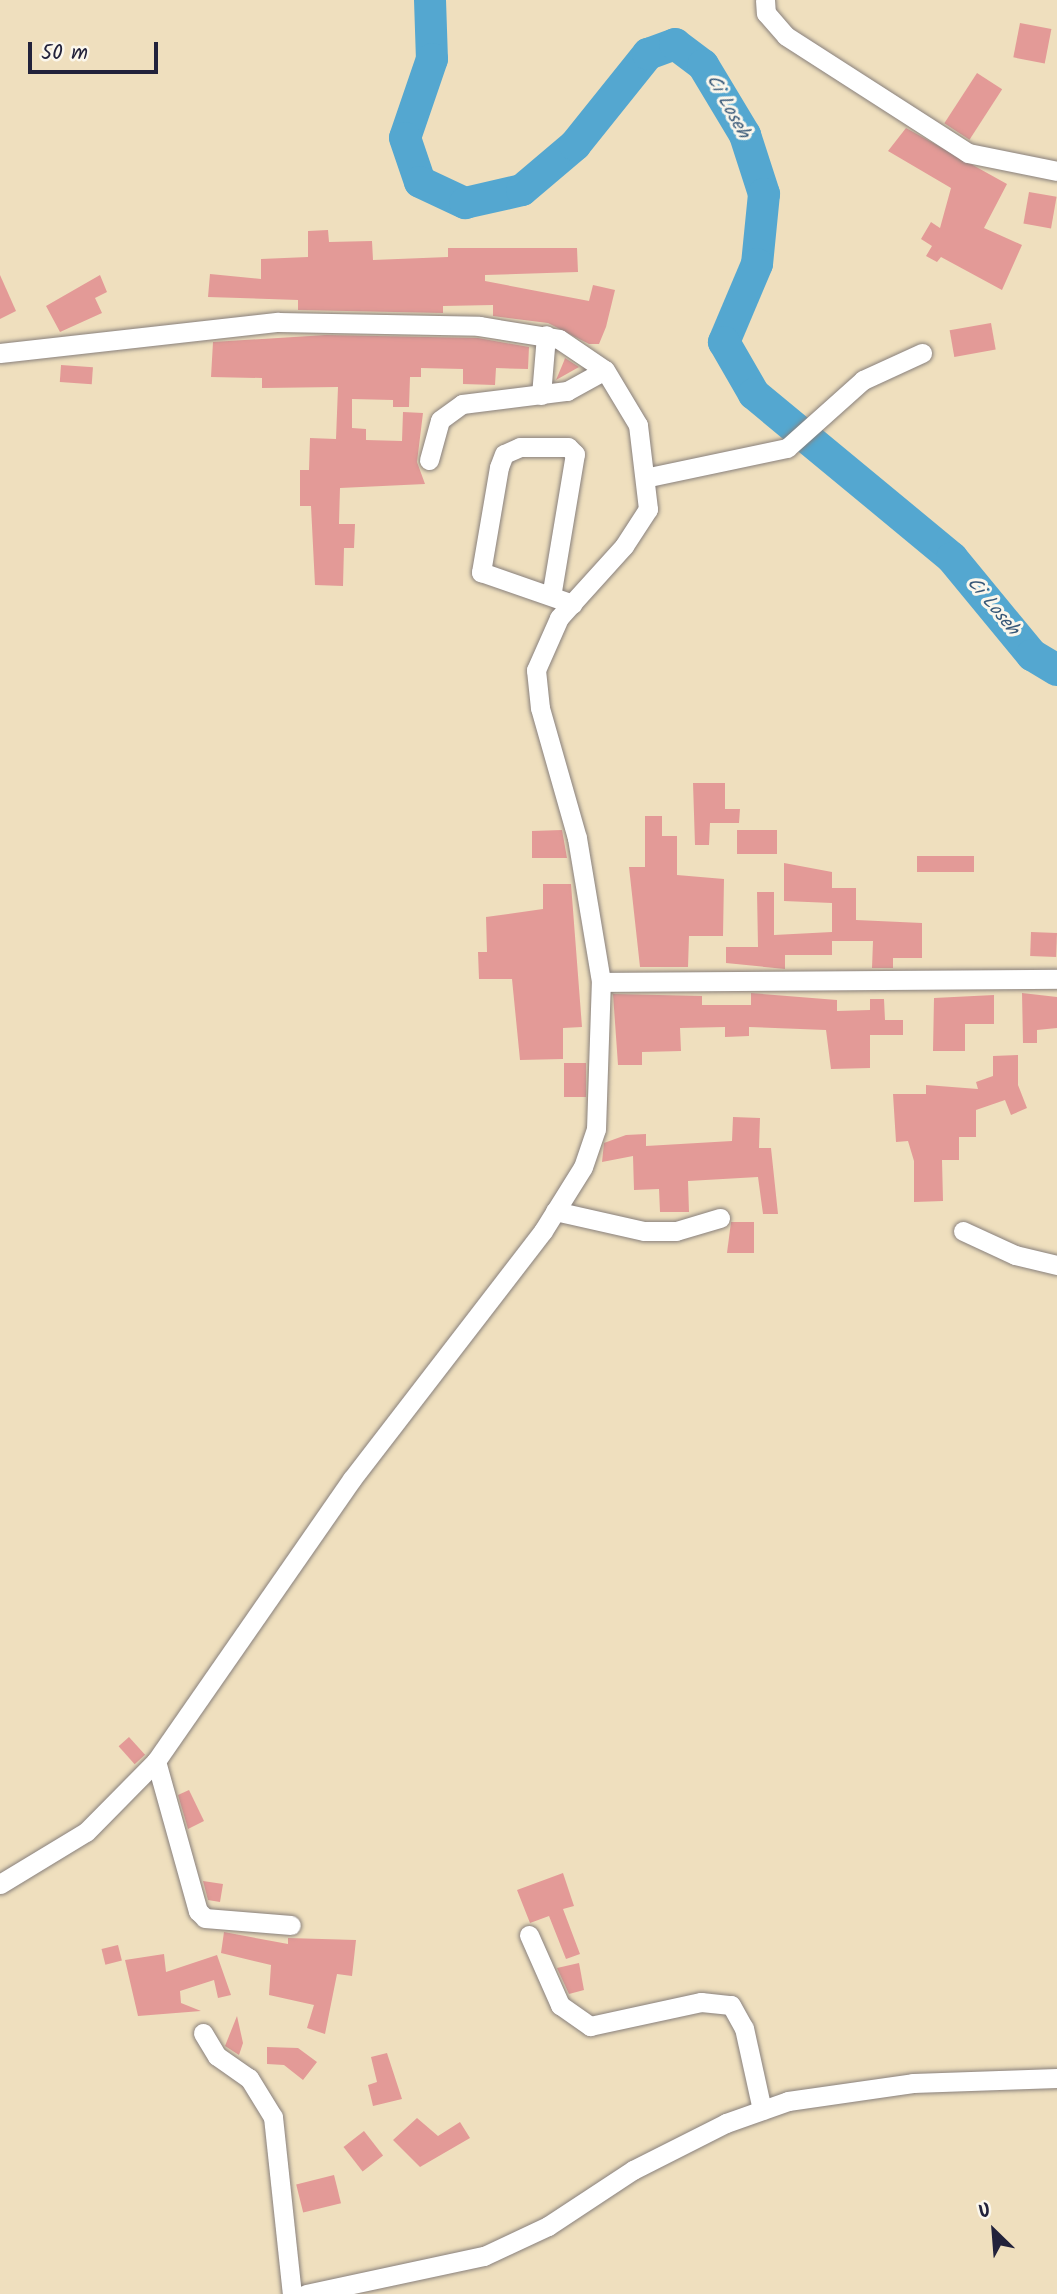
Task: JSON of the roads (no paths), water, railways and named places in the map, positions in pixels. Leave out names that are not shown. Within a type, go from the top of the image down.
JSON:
[{"type":"street","points":[[765,0],[766,13],[786,36],[968,153],[1057,171]]},
{"type":"street","points":[[0,353],[278,322],[480,326],[546,335],[605,370],[638,425],[649,477],[648,509],[624,547],[559,618],[537,670],[540,708],[578,838],[601,982],[596,1129],[583,1167],[555,1211],[352,1479],[156,1761],[86,1832],[0,1884]]},
{"type":"street","points":[[541,395],[546,335]]},
{"type":"street","points":[[649,477],[757,457],[800,439],[863,380],[922,353]]},
{"type":"street","points":[[429,460],[440,421],[461,404],[541,395],[574,388],[605,370]]},
{"type":"street","points":[[552,592],[575,454],[568,447],[520,447],[504,454],[479,565],[485,575],[552,592],[573,604]]},
{"type":"street","points":[[601,982],[1057,979]]},
{"type":"street","points":[[555,1211],[643,1231],[676,1231],[719,1218]]},
{"type":"street","points":[[963,1231],[1015,1255],[1057,1265]]},
{"type":"street","points":[[156,1761],[198,1911],[205,1918],[291,1925]]},
{"type":"street","points":[[529,1935],[560,2005],[590,2026],[702,2002],[731,2005],[744,2028],[762,2110]]},
{"type":"street","points":[[204,2033],[217,2056],[249,2078],[272,2117],[292,2294]]},
{"type":"street","points":[[306,2294],[484,2256],[548,2227],[633,2170],[762,2110],[913,2083],[1057,2078]]},
{"type":"waterway","name":"Ci Loseh","points":[[430,0],[432,59],[405,138],[420,182],[465,203],[522,190],[575,145],[648,54],[675,44],[703,65],[745,135],[764,194],[757,264],[724,342],[754,394],[952,558],[1032,655],[1057,670]]}]
